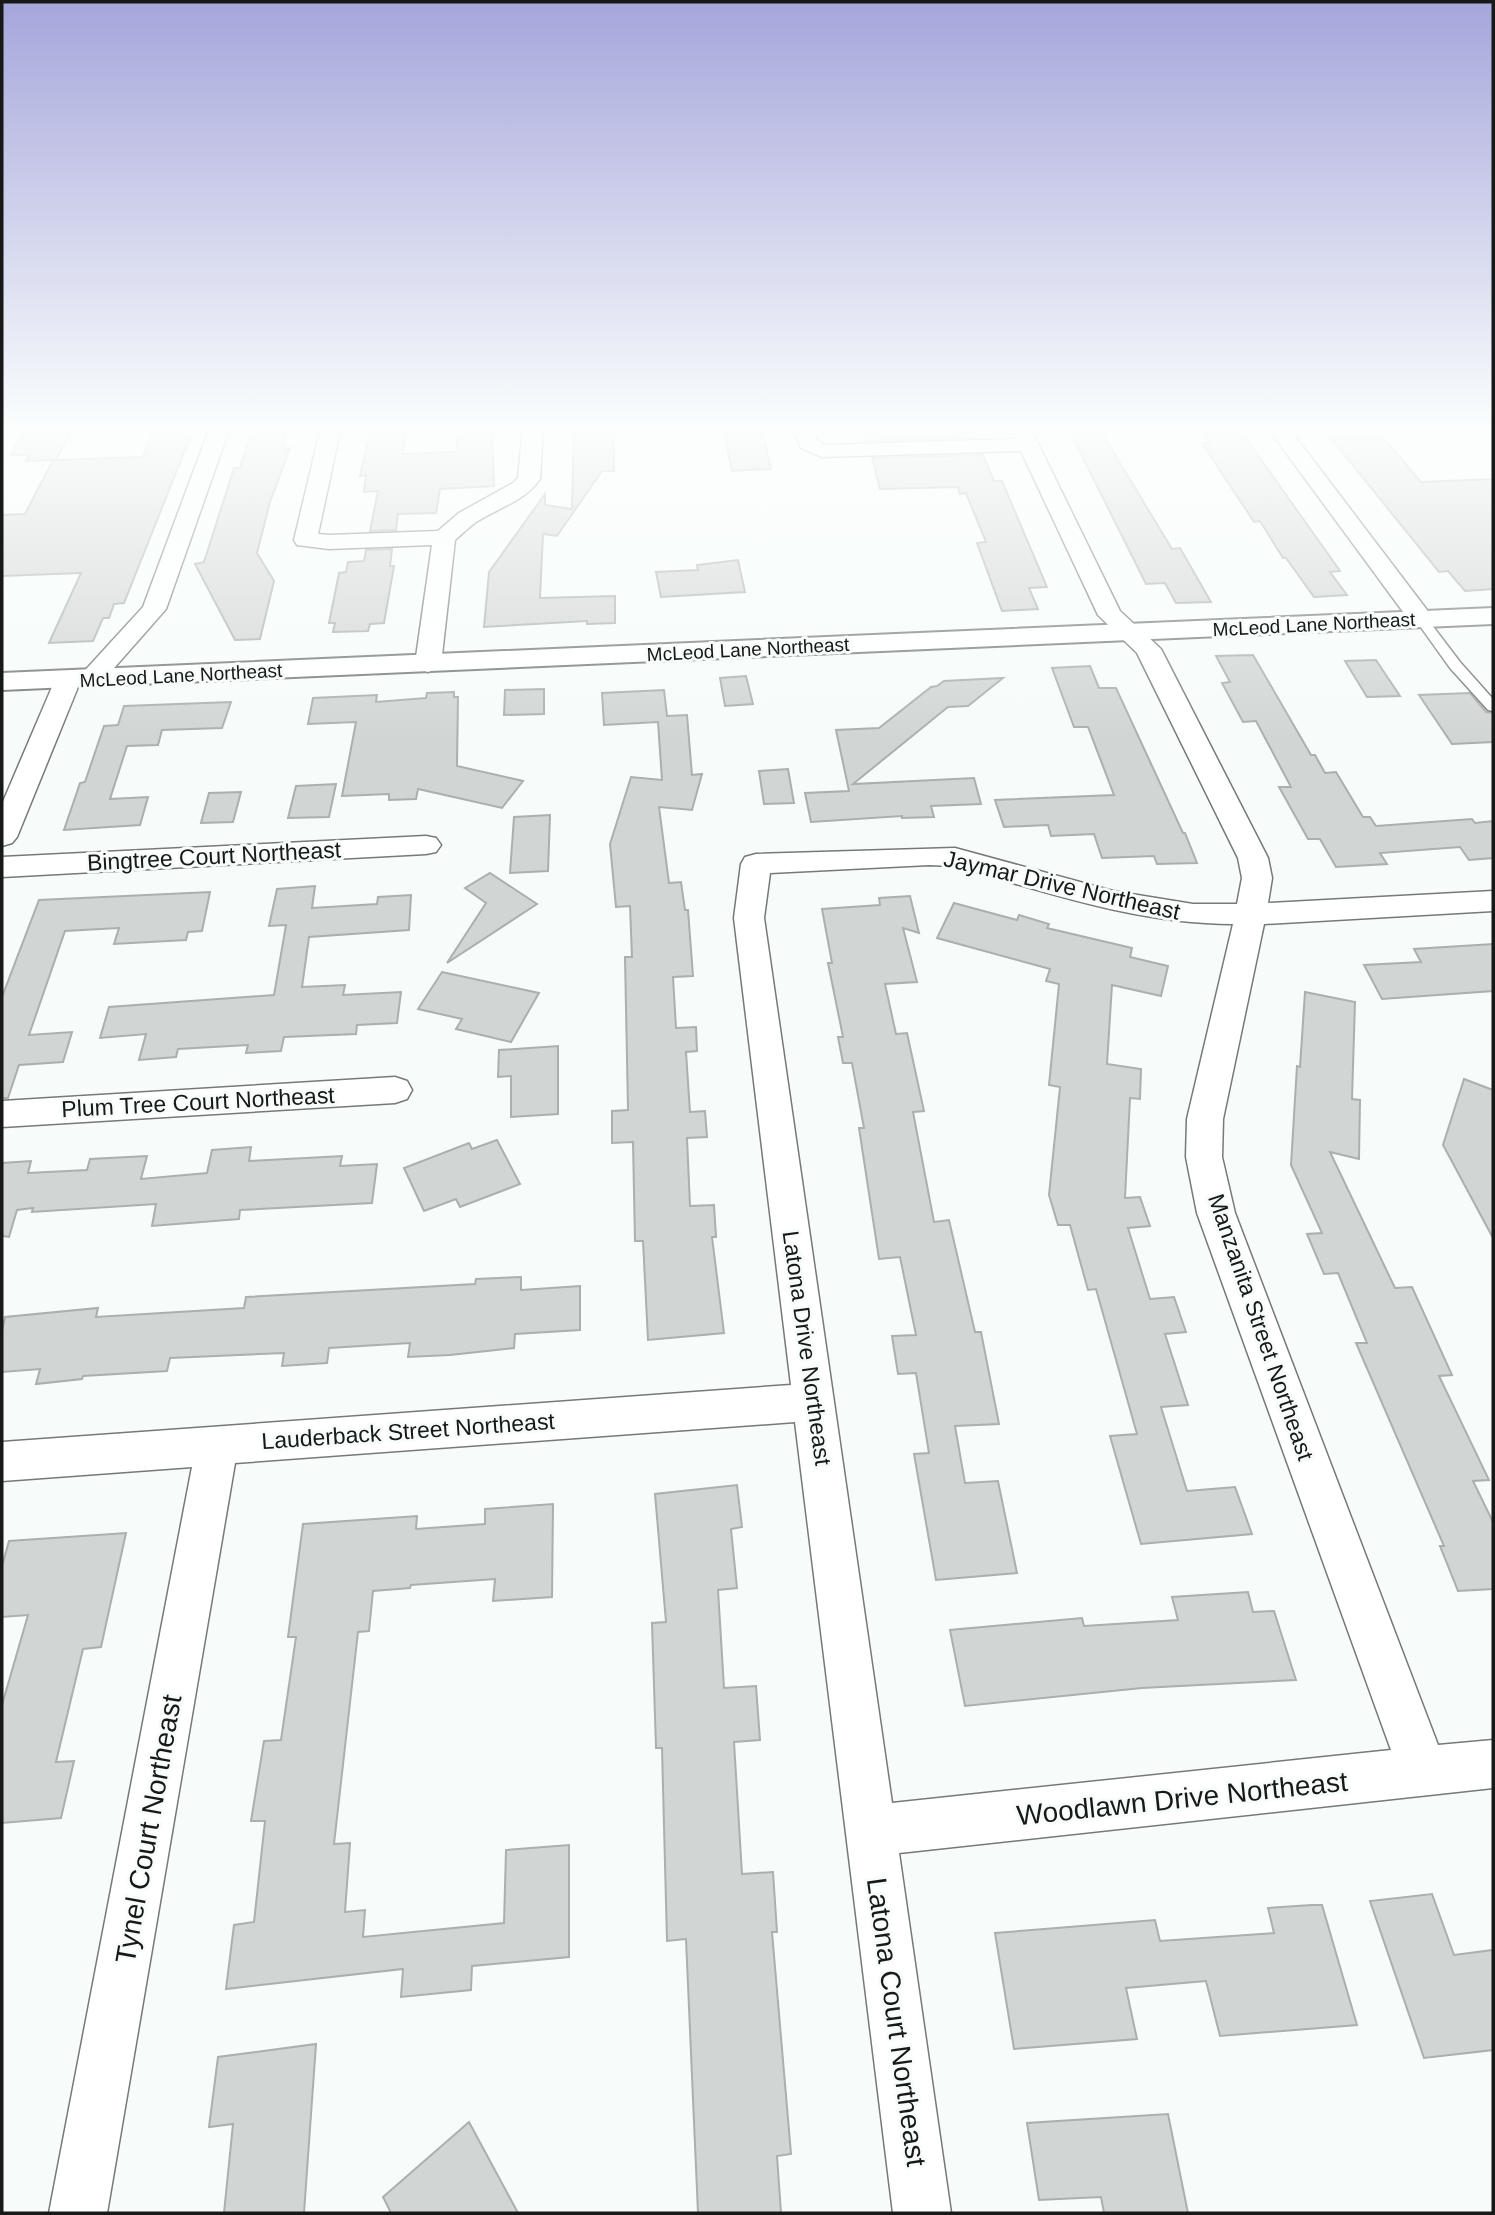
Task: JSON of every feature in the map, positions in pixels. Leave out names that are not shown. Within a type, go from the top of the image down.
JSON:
[{"type":"street","points":[[2,837],[80,680],[154,608],[182,530]]},
{"type":"street","points":[[307,530],[305,540],[329,542],[444,538],[453,530]]},
{"type":"street","name":"Manzanita Street Northeast","points":[[1069,530],[1110,615],[1148,649],[1253,858],[1257,878],[1205,1119],[1204,1157],[1216,1213],[1423,1771]]},
{"type":"street","points":[[1353,530],[1420,619]]},
{"type":"street","points":[[428,664],[444,538]]},
{"type":"street","name":"McLeod Lane Northeast","points":[[2,682],[1493,616]]},
{"type":"street","name":"Bingtree Court Northeast","points":[[2,867],[426,845]]},
{"type":"street","name":"Jaymar Drive Northeast","points":[[756,864],[955,857],[1113,901],[1193,914],[1251,914],[1493,901]]},
{"type":"street","name":"Latona Drive Northeast","points":[[756,864],[749,918],[871,1832]]},
{"type":"street","name":"Plum Tree Court Northeast","points":[[2,1114],[395,1090]]},
{"type":"street","name":"Lauderback Street Northeast","points":[[2,1461],[814,1402]]},
{"type":"street","name":"Tynel Court Northeast","points":[[78,2213],[217,1445]]},
{"type":"street","name":"Woodlawn Drive Northeast","points":[[871,1832],[1493,1764]]},
{"type":"street","name":"Latona Court Northeast","points":[[871,1832],[922,2213]]},
{"type":"lane","points":[[1420,619],[1455,665],[1493,707]]},
{"type":"building","points":[[2,530],[153,530],[124,603],[114,604],[109,618],[103,618],[93,641],[49,643],[81,573],[2,576]]},
{"type":"building","points":[[214,530],[263,530],[257,553],[274,581],[260,639],[235,640],[195,564],[204,562]]},
{"type":"building","points":[[519,530],[561,530],[557,536],[543,534],[540,598],[615,596],[615,623],[587,624],[587,621],[484,627],[489,572]]},
{"type":"building","points":[[981,530],[1023,530],[1047,587],[1029,588],[1038,609],[1002,611],[977,543],[986,542]]},
{"type":"building","points":[[1119,530],[1161,530],[1172,549],[1180,548],[1211,602],[1176,603],[1165,583],[1146,584]]},
{"type":"building","points":[[1266,530],[1311,530],[1340,571],[1330,572],[1347,595],[1314,597],[1286,558],[1283,558]]},
{"type":"building","points":[[1405,530],[1493,530],[1493,589],[1465,591],[1448,571],[1439,572]]},
{"type":"building","points":[[392,549],[390,566],[394,566],[384,623],[370,624],[368,631],[333,632],[335,623],[329,623],[339,573],[346,572],[348,562],[364,561],[366,550]]},
{"type":"building","points":[[738,560],[745,592],[661,597],[656,572],[698,570],[697,565]]},
{"type":"building","points":[[1253,655],[1311,755],[1315,755],[1325,773],[1336,772],[1363,817],[1370,817],[1376,826],[1472,819],[1475,823],[1493,821],[1493,858],[1469,860],[1460,847],[1380,853],[1387,864],[1336,867],[1320,839],[1308,839],[1279,787],[1291,787],[1256,721],[1243,722],[1222,683],[1230,682],[1216,656]]},
{"type":"building","points":[[1376,660],[1400,696],[1367,697],[1345,661]]},
{"type":"building","points":[[1090,666],[1099,688],[1116,688],[1197,863],[1157,864],[1154,856],[1102,858],[1094,834],[1051,836],[1048,825],[1004,827],[995,800],[1114,795],[1088,727],[1074,727],[1052,668]]},
{"type":"building","points":[[746,676],[753,704],[725,706],[720,678]]},
{"type":"building","points":[[1003,678],[968,706],[948,707],[853,784],[974,778],[981,804],[931,806],[934,817],[902,816],[811,822],[805,793],[849,791],[836,730],[879,728],[931,687],[944,681]]},
{"type":"building","points":[[544,689],[544,714],[504,715],[505,690]]},
{"type":"building","points":[[664,690],[667,716],[687,715],[692,775],[702,774],[692,810],[659,807],[669,883],[681,882],[685,910],[688,910],[693,976],[673,977],[676,1028],[696,1027],[697,1051],[686,1052],[690,1112],[705,1111],[707,1137],[687,1138],[690,1206],[714,1205],[716,1237],[712,1237],[724,1333],[648,1340],[643,1241],[635,1241],[633,1142],[612,1143],[612,1111],[628,1110],[625,957],[632,957],[630,906],[616,907],[610,844],[631,777],[662,780],[658,722],[604,725],[602,693]]},
{"type":"building","points":[[454,692],[454,697],[458,697],[457,766],[523,781],[502,808],[418,789],[416,799],[389,800],[389,794],[342,796],[356,722],[308,724],[313,698],[377,695],[376,702],[426,698],[427,693]]},
{"type":"building","points":[[1470,693],[1486,712],[1493,713],[1493,742],[1452,744],[1419,695]]},
{"type":"building","points":[[231,702],[222,728],[162,730],[158,745],[127,746],[110,799],[148,797],[140,825],[64,830],[80,783],[85,782],[104,726],[118,725],[124,706]]},
{"type":"building","points":[[788,769],[794,803],[764,804],[759,771]]},
{"type":"building","points":[[336,784],[329,817],[288,818],[296,786]]},
{"type":"building","points":[[241,792],[233,822],[201,823],[209,793]]},
{"type":"building","points":[[550,815],[548,871],[510,873],[514,817]]},
{"type":"building","points":[[490,873],[537,904],[447,963],[486,903],[465,888]]},
{"type":"building","points":[[315,886],[312,908],[377,904],[378,897],[411,895],[409,930],[309,937],[302,987],[345,985],[343,995],[401,992],[397,1023],[357,1025],[356,1034],[284,1037],[281,1051],[246,1053],[248,1045],[178,1049],[176,1057],[139,1060],[146,1034],[100,1038],[109,1007],[274,995],[286,925],[269,926],[277,889]]},
{"type":"building","points":[[210,892],[202,931],[188,932],[186,940],[114,944],[119,928],[65,931],[29,1035],[72,1032],[63,1062],[19,1065],[8,1098],[2,1098],[2,997],[39,900]]},
{"type":"building","points":[[910,896],[919,933],[903,928],[917,982],[885,984],[896,1034],[907,1033],[924,1111],[913,1112],[934,1222],[949,1220],[975,1332],[981,1332],[999,1424],[955,1426],[965,1483],[998,1481],[1017,1573],[936,1580],[914,1454],[929,1453],[916,1373],[898,1374],[892,1336],[916,1335],[900,1257],[879,1259],[859,1128],[864,1128],[852,1063],[843,1063],[838,1037],[843,1037],[828,963],[832,963],[822,909],[880,905],[879,898]]},
{"type":"building","points":[[954,903],[1017,920],[1019,915],[1049,924],[1047,928],[1132,948],[1130,957],[1168,966],[1161,996],[1112,985],[1107,1064],[1141,1069],[1140,1099],[1130,1098],[1125,1198],[1140,1197],[1150,1226],[1128,1228],[1150,1299],[1174,1297],[1186,1332],[1165,1334],[1188,1405],[1161,1407],[1187,1491],[1235,1487],[1252,1534],[1141,1544],[1110,1436],[1137,1434],[1096,1289],[1088,1290],[1070,1225],[1058,1225],[1049,1195],[1060,1087],[1049,1085],[1059,984],[1046,981],[1050,969],[937,938]]},
{"type":"building","points":[[1493,944],[1493,991],[1382,999],[1364,965],[1421,962],[1414,949]]},
{"type":"building","points":[[442,972],[539,993],[511,1042],[456,1029],[462,1019],[418,1009]]},
{"type":"building","points":[[1305,992],[1355,1002],[1352,1099],[1360,1100],[1359,1159],[1330,1152],[1395,1288],[1412,1287],[1452,1375],[1439,1376],[1489,1480],[1473,1481],[1493,1522],[1493,1589],[1458,1591],[1440,1546],[1444,1546],[1356,1343],[1367,1343],[1338,1273],[1324,1274],[1307,1234],[1322,1233],[1291,1165]]},
{"type":"building","points":[[558,1046],[558,1114],[511,1117],[511,1076],[498,1077],[499,1050]]},
{"type":"building","points":[[1464,1079],[1493,1090],[1493,1238],[1443,1145]]},
{"type":"building","points":[[497,1140],[520,1184],[460,1207],[456,1199],[424,1211],[404,1168],[469,1143],[472,1149]]},
{"type":"building","points":[[251,1147],[249,1161],[342,1156],[340,1166],[377,1164],[372,1203],[240,1210],[239,1219],[152,1226],[156,1204],[32,1212],[33,1208],[17,1210],[9,1237],[2,1236],[2,1163],[31,1161],[28,1173],[87,1170],[90,1159],[147,1156],[141,1179],[207,1173],[212,1150]]},
{"type":"building","points":[[521,1277],[521,1290],[580,1286],[580,1330],[515,1334],[514,1348],[450,1355],[408,1357],[410,1343],[329,1348],[327,1363],[282,1366],[284,1353],[170,1358],[167,1371],[83,1376],[82,1379],[36,1384],[40,1369],[2,1372],[2,1331],[5,1317],[98,1308],[96,1317],[244,1308],[246,1297],[475,1284],[476,1279]]},
{"type":"building","points":[[737,1485],[742,1527],[731,1529],[737,1588],[718,1590],[724,1688],[756,1686],[760,1740],[734,1742],[742,1874],[773,1872],[777,1932],[772,1932],[791,2154],[777,2156],[781,2213],[698,2213],[686,1939],[667,1941],[662,1748],[656,1748],[652,1623],[666,1622],[655,1494]]},
{"type":"building","points":[[553,1504],[552,1597],[493,1601],[495,1579],[411,1585],[410,1588],[373,1591],[369,1631],[358,1632],[334,1844],[350,1843],[345,1912],[365,1910],[363,1937],[504,1923],[506,1850],[569,1845],[569,1957],[472,1966],[471,1990],[401,1997],[403,1969],[226,1989],[234,1925],[254,1922],[265,1821],[251,1821],[264,1741],[281,1740],[296,1637],[288,1637],[303,1524],[417,1516],[416,1529],[485,1524],[485,1509]]},
{"type":"building","points":[[126,1533],[101,1647],[83,1649],[56,1762],[74,1761],[61,1818],[2,1823],[2,1705],[28,1615],[2,1617],[2,1566],[9,1541]]},
{"type":"building","points":[[1248,1592],[1253,1612],[1274,1611],[1296,1680],[1142,1688],[965,1706],[950,1630],[1082,1618],[1084,1626],[1178,1620],[1172,1597]]},
{"type":"building","points":[[1432,1894],[1454,1955],[1493,1950],[1493,2050],[1424,2058],[1370,1901]]},
{"type":"building","points":[[1322,1905],[1357,2025],[1220,2036],[1206,1981],[1126,1988],[1137,2039],[1014,2049],[995,1933],[1155,1920],[1160,1941],[1274,1933],[1268,1908]]},
{"type":"building","points":[[316,2044],[304,2213],[224,2213],[233,2124],[209,2127],[218,2057]]},
{"type":"building","points":[[1168,2114],[1188,2213],[1104,2213],[1101,2197],[1039,2200],[1027,2123]]},
{"type":"building","points":[[469,2122],[518,2213],[391,2213],[383,2197]]}]
